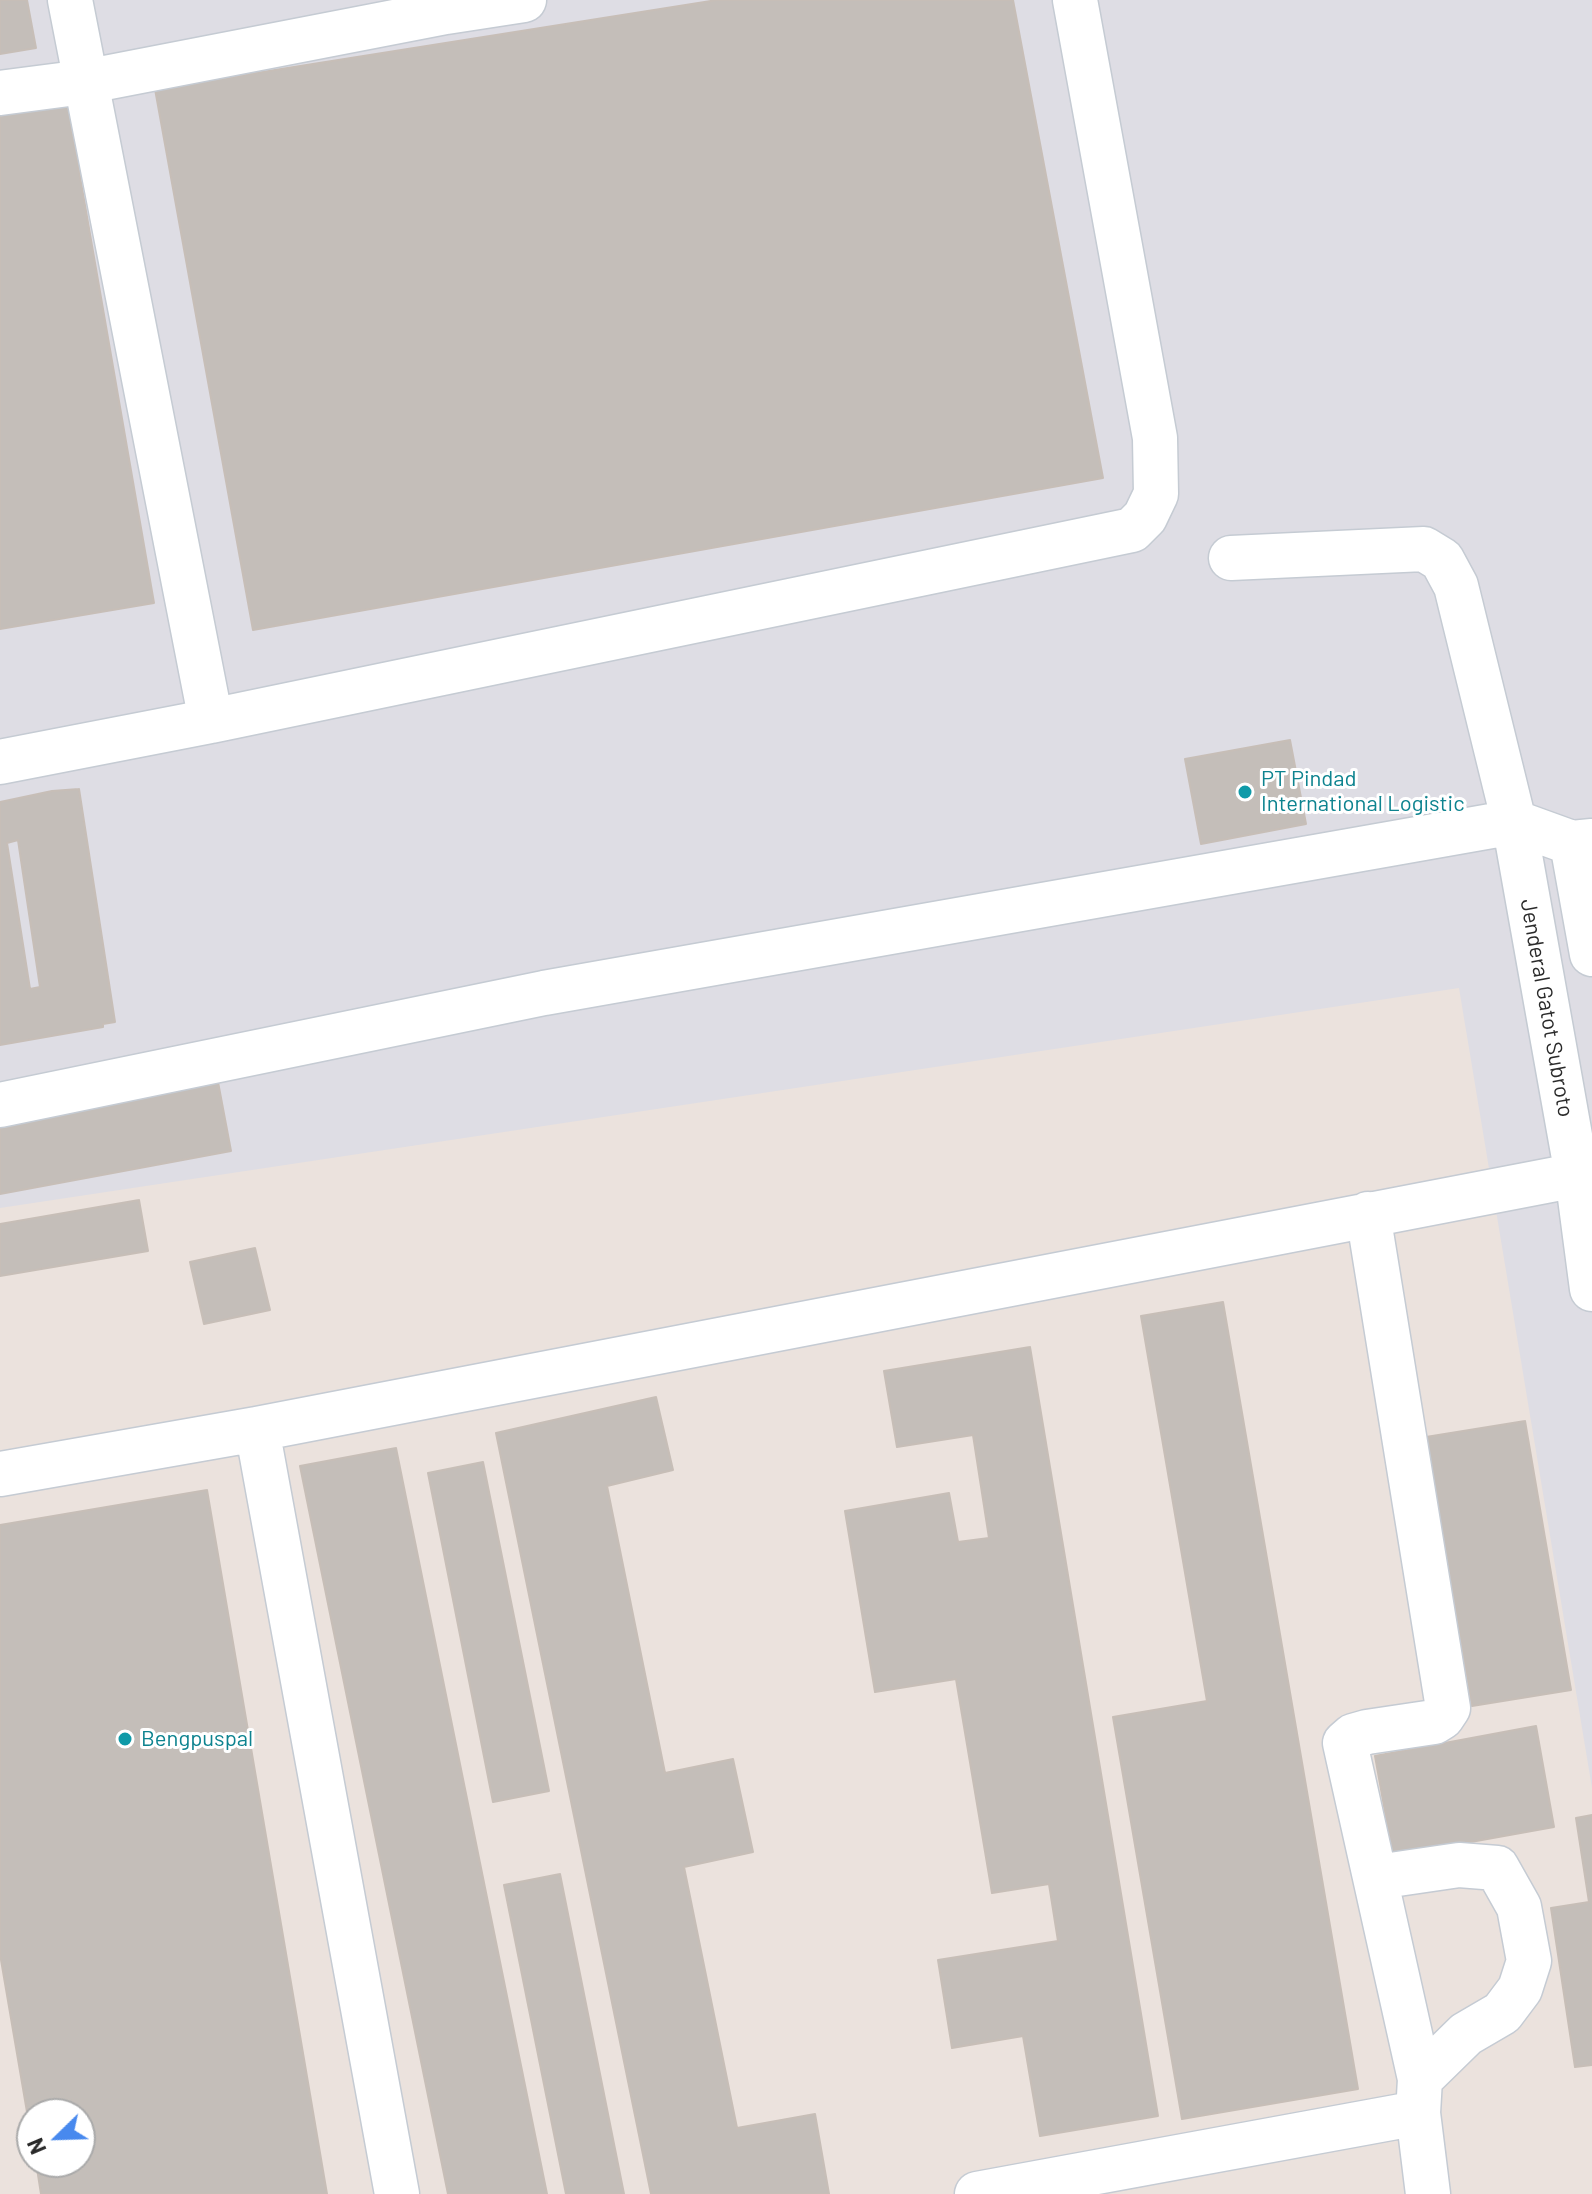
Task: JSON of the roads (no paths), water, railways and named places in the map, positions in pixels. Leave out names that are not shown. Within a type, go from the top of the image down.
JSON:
[{"type":"lane","points":[[70,0],[211,721]]},
{"type":"lane","points":[[0,93],[84,82],[524,0]]},
{"type":"lane","points":[[0,762],[1132,530],[1145,517],[1156,494],[1155,438],[1075,0]]},
{"type":"lane","name":"Jenderal Gatot Subroto","points":[[1231,558],[1424,549],[1442,560],[1456,586],[1514,822],[1577,1175],[1592,1289]]},
{"type":"lane","points":[[0,1105],[544,993],[1514,822],[1582,842],[1592,954]]},
{"type":"lane","points":[[0,1474],[257,1429],[1577,1175]]},
{"type":"lane","points":[[1368,1214],[1448,1708],[1434,1722],[1367,1732],[1353,1736],[1345,1743],[1377,1877],[1419,2096],[1428,2194]]},
{"type":"lane","points":[[257,1429],[397,2194]]},
{"type":"lane","points":[[977,2194],[1419,2096],[1466,2034],[1502,2013],[1520,1989],[1529,1961],[1519,1907],[1497,1868],[1459,1865],[1377,1877]]},
{"type":"place","name":"PT Pindad International Logistic","points":[[1245,792]]},
{"type":"place","name":"Bengpuspal","points":[[125,1739]]}]
